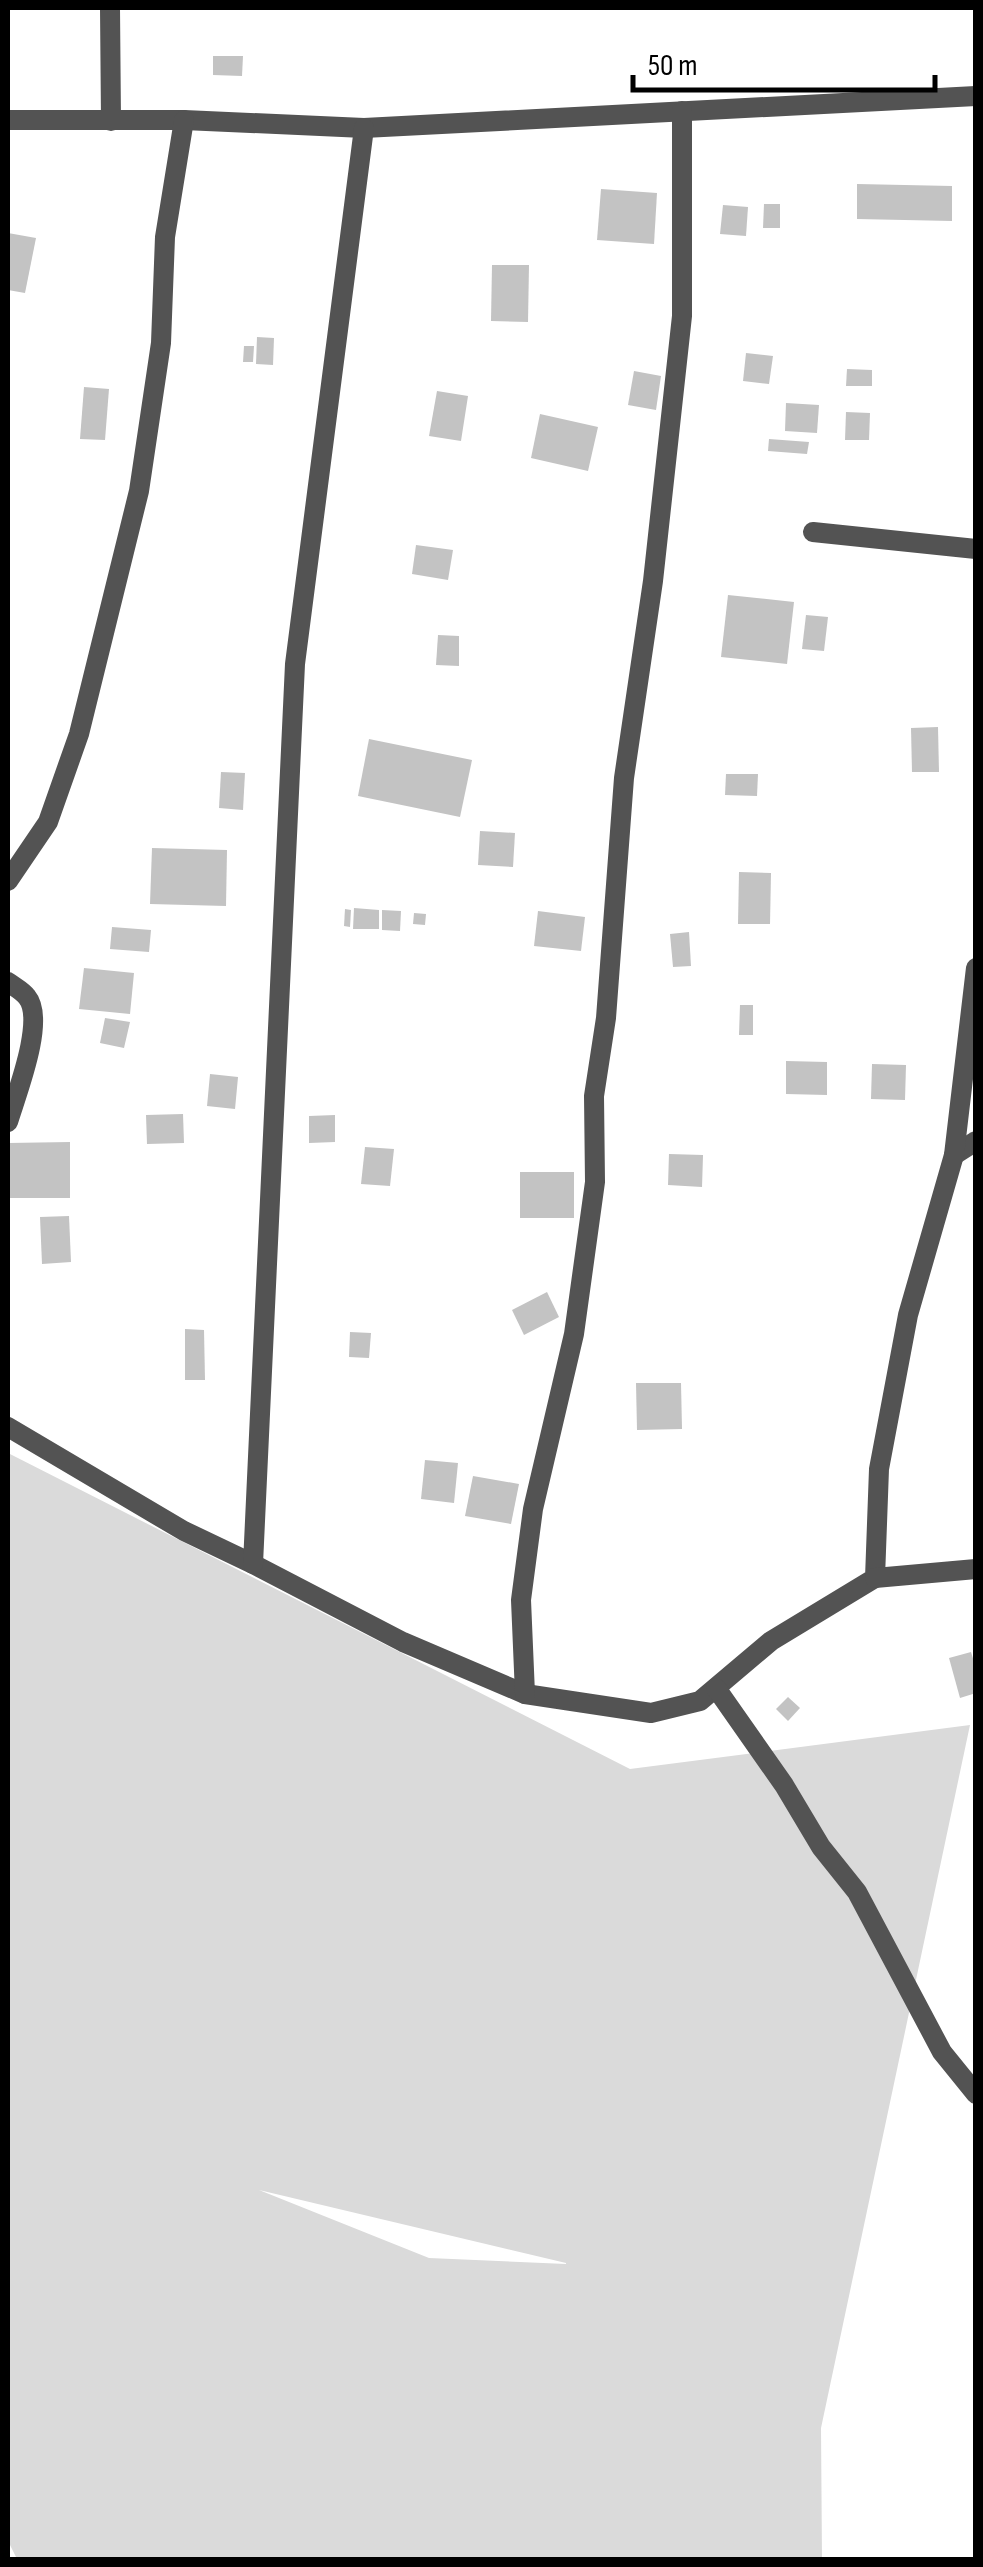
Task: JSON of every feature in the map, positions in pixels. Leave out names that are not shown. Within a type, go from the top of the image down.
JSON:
[{"type":"street","points":[[110,8],[111,121]]},
{"type":"street","points":[[8,120],[184,120],[364,128],[976,96]]},
{"type":"street","points":[[525,1694],[522,1600],[533,1508],[574,1334],[595,1182],[594,1096],[606,1018],[624,778],[653,580],[682,316],[682,111]]},
{"type":"street","points":[[8,881],[48,822],[79,734],[139,491],[161,343],[165,238],[184,120]]},
{"type":"street","points":[[253,1564],[295,664],[364,128]]},
{"type":"street","points":[[813,532],[976,550]]},
{"type":"street","points":[[875,1578],[879,1470],[908,1315],[954,1155],[976,968]]},
{"type":"street","points":[[8,982],[28,997],[34,1014],[8,1122]]},
{"type":"street","points":[[954,1155],[976,1142]]},
{"type":"street","points":[[8,1427],[184,1532],[403,1642],[525,1694],[651,1712],[700,1700],[772,1640],[875,1578],[976,1569]]},
{"type":"street","points":[[716,1688],[784,1785],[821,1848],[857,1892],[942,2052],[976,2094]]},
{"type":"shaded area","points":[[8,1453],[630,1769],[970,1725],[821,2428],[822,2559],[17,2559],[8,2541]],"holes":[[[259,2190],[566,2263],[429,2258]]]},
{"type":"building","points":[[213,56],[243,56],[242,76],[213,75]]},
{"type":"building","points":[[857,184],[952,186],[952,221],[857,219]]},
{"type":"building","points":[[601,189],[657,193],[654,244],[597,240]]},
{"type":"building","points":[[764,204],[780,204],[780,228],[763,228]]},
{"type":"building","points":[[723,205],[748,207],[746,236],[720,234]]},
{"type":"building","points":[[8,233],[36,238],[25,293],[8,290]]},
{"type":"building","points":[[492,265],[529,265],[528,322],[491,321]]},
{"type":"building","points":[[257,337],[274,338],[273,365],[256,364]]},
{"type":"building","points":[[244,346],[254,346],[253,362],[243,362]]},
{"type":"building","points":[[746,353],[773,356],[769,384],[743,381]]},
{"type":"building","points":[[847,369],[872,370],[872,386],[846,386]]},
{"type":"building","points":[[634,371],[661,376],[656,410],[628,405]]},
{"type":"building","points":[[84,387],[109,389],[105,440],[80,439]]},
{"type":"building","points":[[437,391],[468,396],[461,441],[429,436]]},
{"type":"building","points":[[786,403],[819,405],[817,433],[785,431]]},
{"type":"building","points":[[846,412],[870,413],[869,440],[845,440]]},
{"type":"building","points":[[540,414],[598,427],[588,471],[531,458]]},
{"type":"building","points":[[769,439],[809,442],[807,454],[768,451]]},
{"type":"building","points":[[416,545],[453,550],[448,580],[412,574]]},
{"type":"building","points":[[728,595],[794,602],[787,664],[721,657]]},
{"type":"building","points":[[806,615],[828,617],[824,651],[802,649]]},
{"type":"building","points":[[438,635],[459,636],[459,666],[436,665]]},
{"type":"building","points":[[938,727],[939,772],[912,772],[911,728]]},
{"type":"building","points":[[369,739],[472,760],[460,817],[358,796]]},
{"type":"building","points":[[221,772],[245,773],[243,810],[219,808]]},
{"type":"building","points":[[726,774],[758,774],[757,796],[725,795]]},
{"type":"building","points":[[480,831],[515,833],[513,867],[478,865]]},
{"type":"building","points":[[152,848],[227,850],[226,906],[150,904]]},
{"type":"building","points":[[739,872],[771,873],[770,924],[738,924]]},
{"type":"building","points":[[354,908],[379,910],[379,929],[353,929]]},
{"type":"building","points":[[345,909],[351,910],[350,927],[344,926]]},
{"type":"building","points":[[382,910],[401,911],[400,931],[382,930]]},
{"type":"building","points":[[538,911],[585,917],[581,951],[534,946]]},
{"type":"building","points":[[414,913],[426,914],[425,925],[413,924]]},
{"type":"building","points":[[112,927],[151,930],[149,952],[110,949]]},
{"type":"building","points":[[689,932],[691,966],[673,967],[670,934]]},
{"type":"building","points":[[84,968],[134,973],[130,1014],[79,1009]]},
{"type":"building","points":[[740,1005],[753,1005],[753,1035],[739,1035]]},
{"type":"building","points":[[105,1018],[130,1022],[124,1048],[100,1043]]},
{"type":"building","points":[[786,1061],[827,1062],[827,1095],[786,1094]]},
{"type":"building","points":[[872,1064],[906,1065],[905,1100],[871,1099]]},
{"type":"building","points":[[210,1074],[238,1077],[235,1109],[207,1106]]},
{"type":"building","points":[[183,1114],[184,1143],[147,1144],[146,1115]]},
{"type":"building","points":[[335,1115],[335,1142],[309,1143],[309,1116]]},
{"type":"building","points":[[70,1142],[70,1198],[8,1198],[8,1143]]},
{"type":"building","points":[[365,1147],[394,1149],[390,1186],[361,1184]]},
{"type":"building","points":[[669,1154],[703,1155],[702,1187],[668,1185]]},
{"type":"building","points":[[520,1172],[574,1172],[574,1218],[520,1218]]},
{"type":"building","points":[[69,1216],[71,1262],[42,1264],[40,1217]]},
{"type":"building","points":[[547,1292],[559,1317],[524,1335],[512,1310]]},
{"type":"building","points":[[185,1329],[204,1330],[205,1380],[185,1380]]},
{"type":"building","points":[[350,1332],[371,1333],[369,1358],[349,1357]]},
{"type":"building","points":[[636,1383],[681,1383],[682,1429],[637,1430]]},
{"type":"building","points":[[425,1460],[458,1463],[454,1503],[421,1499]]},
{"type":"building","points":[[473,1476],[519,1484],[511,1524],[465,1516]]},
{"type":"building","points":[[971,1652],[976,1668],[976,1693],[960,1698],[949,1658]]},
{"type":"building","points":[[788,1697],[800,1708],[788,1721],[776,1709]]}]
